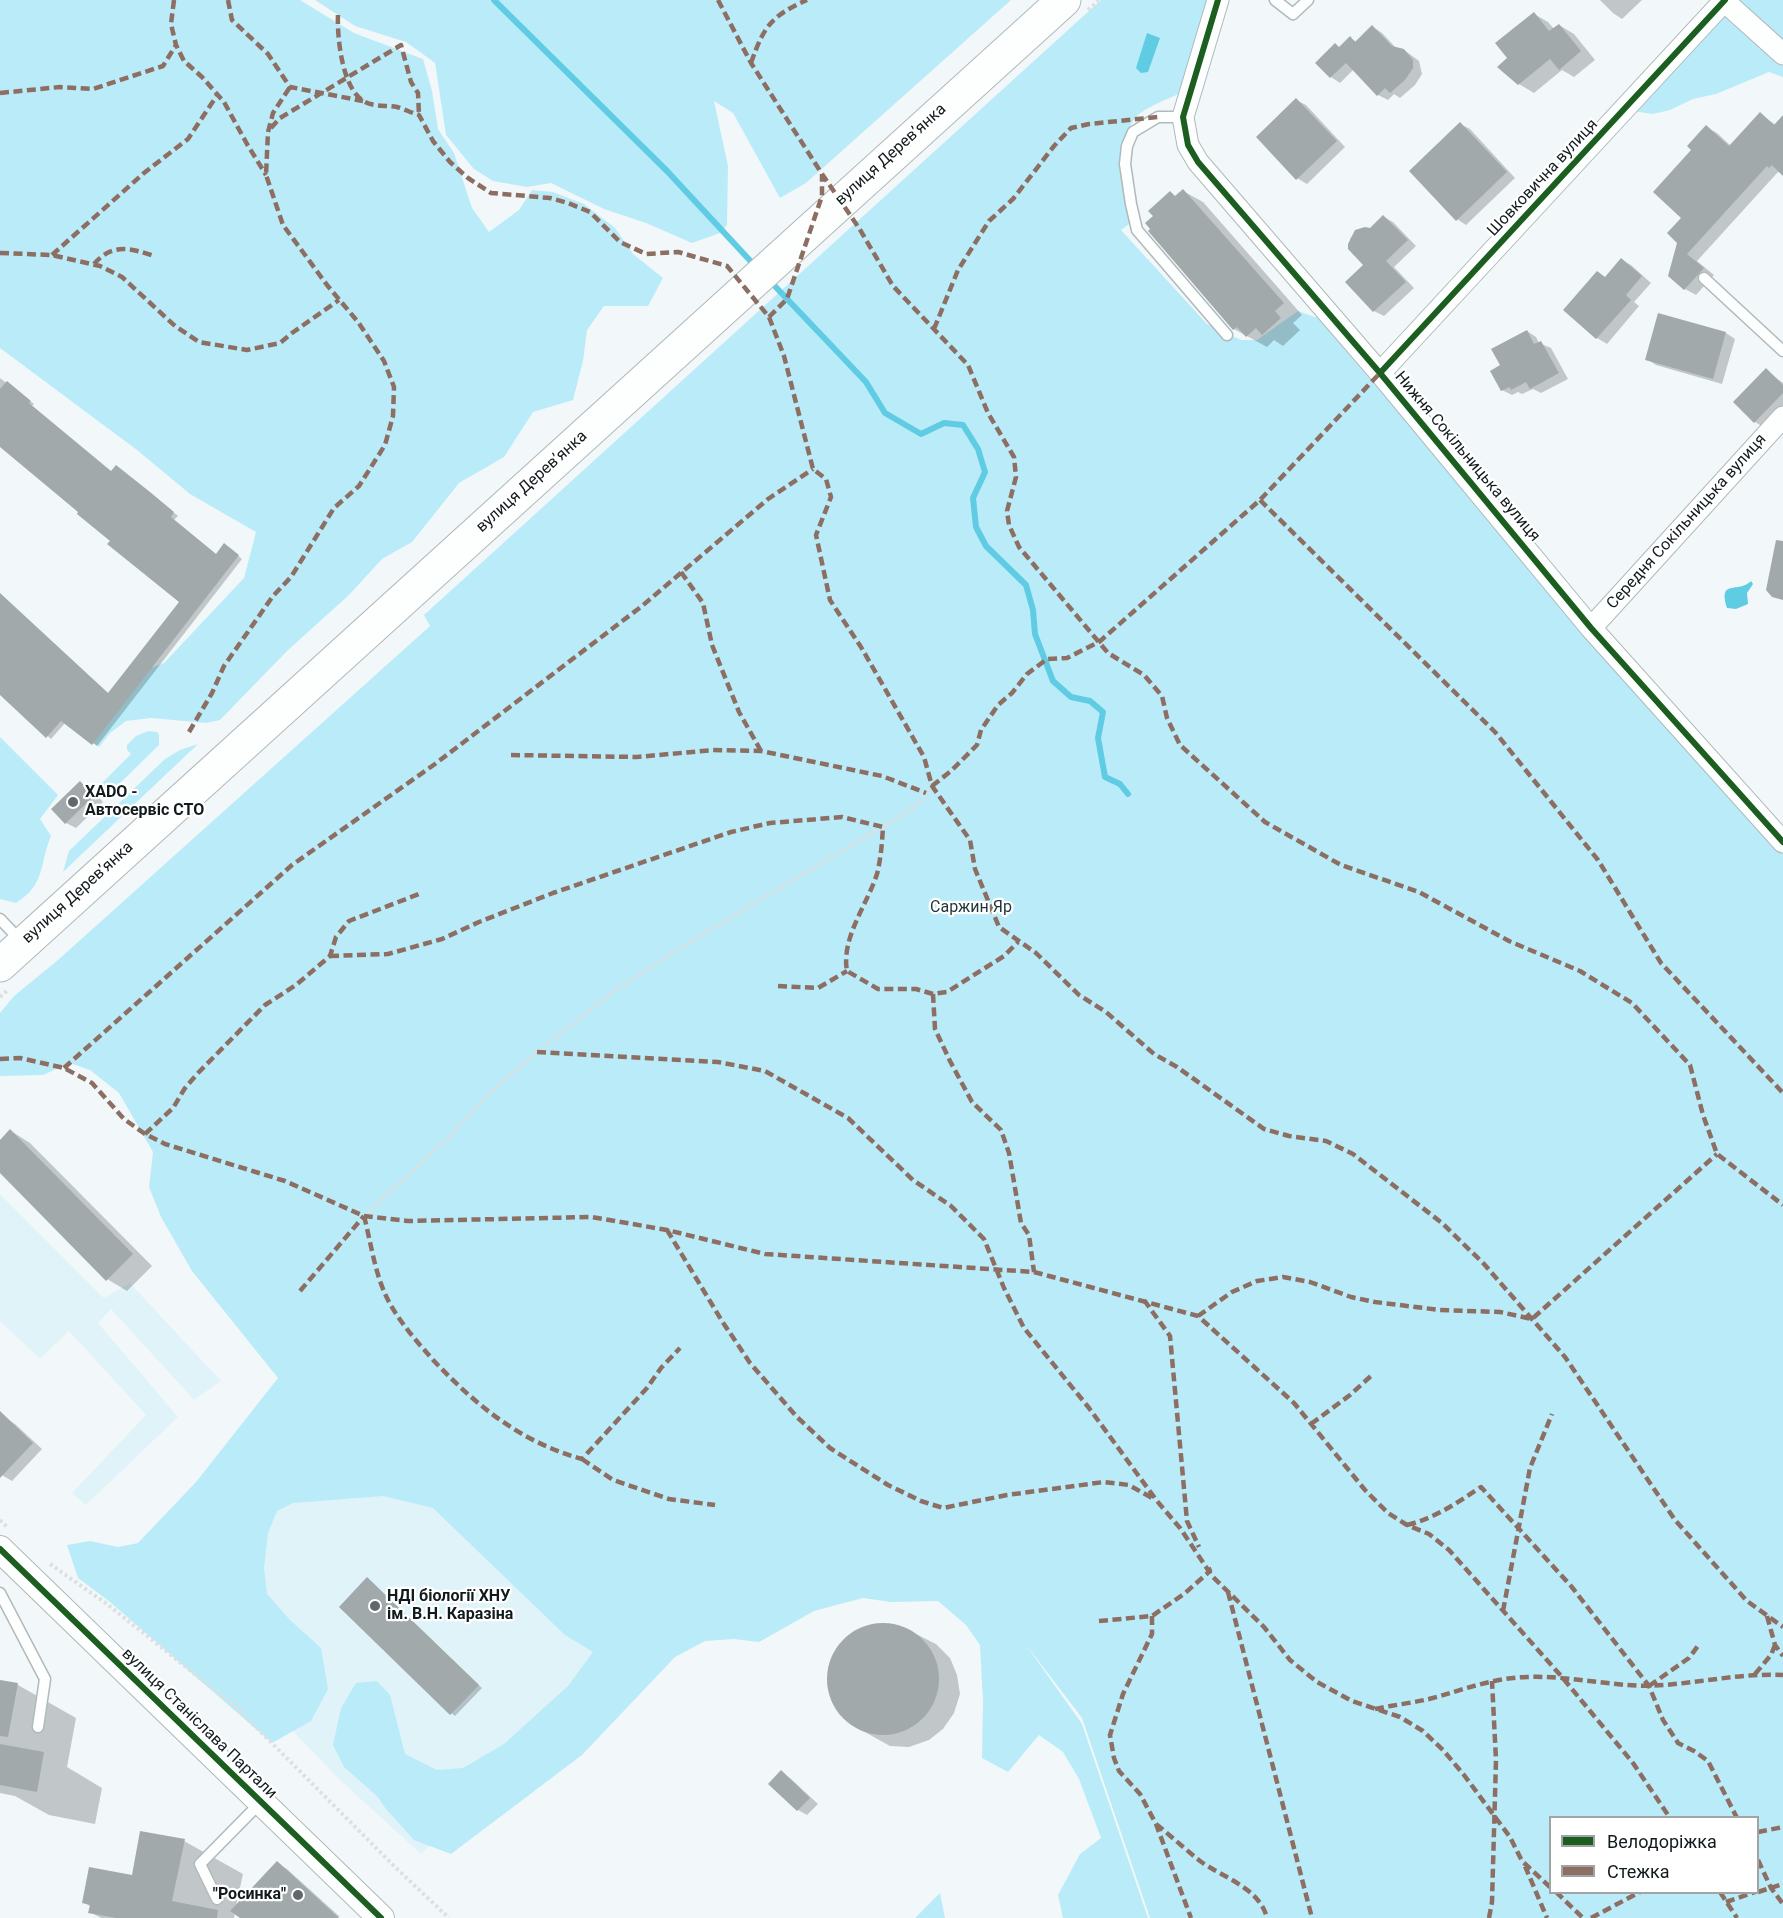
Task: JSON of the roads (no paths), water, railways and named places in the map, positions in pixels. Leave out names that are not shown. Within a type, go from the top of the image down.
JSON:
[{"type":"main road","name":"вулиця Дерев’янка","points":[[11,954],[1064,0]]},
{"type":"street","name":"Нижня Сокільницька вулиця","points":[[1218,0],[1183,117],[1188,145],[1198,162],[1380,373],[1592,628],[1783,842]]},
{"type":"street","points":[[1725,0],[1783,54]]},
{"type":"street","name":"Шовковична вулиця","points":[[1380,373],[1725,0]]},
{"type":"street","name":"Середня Сокільницька вулиця","points":[[1592,628],[1783,417]]},
{"type":"street","name":"вулиця Станіслава Партали","points":[[7,1554],[381,1918]]},
{"type":"lane","points":[[1275,0],[1293,14],[1308,0]]},
{"type":"lane","points":[[1183,117],[1158,117],[1133,132],[1127,146],[1125,164],[1131,204],[1137,230],[1227,335]]},
{"type":"lane","points":[[1704,278],[1783,351]]},
{"type":"lane","points":[[0,919],[11,954]]},
{"type":"lane","points":[[0,1593],[45,1679],[38,1727]]},
{"type":"lane","points":[[217,1899],[200,1864],[261,1803]]},
{"type":"water","points":[[1147,33],[1160,38],[1148,72],[1141,73],[1136,68]]},
{"type":"water","points":[[1751,581],[1753,584],[1747,593],[1748,604],[1736,609],[1727,608],[1725,593],[1727,590],[1746,585]]},
{"type":"waterway","points":[[494,0],[667,171],[756,267]]},
{"type":"waterway","points":[[770,281],[866,382],[885,413],[921,434],[944,423],[963,425],[978,449],[985,472],[973,498],[976,527],[986,546],[1026,585],[1033,610],[1035,634],[1053,681],[1071,697],[1090,701],[1103,712],[1098,738],[1105,777],[1120,784],[1128,794]]},
{"type":"place","name":"XADO - Автосервіс СТО","points":[[73,802]]},
{"type":"place","name":"НДІ біології ХНУ ім. В.Н. Каразіна","points":[[375,1606]]},
{"type":"place","name":"\"Росинка\"","points":[[298,1895]]},
{"type":"park label","name":"Саржин Яр","points":[[971,908]]}]
